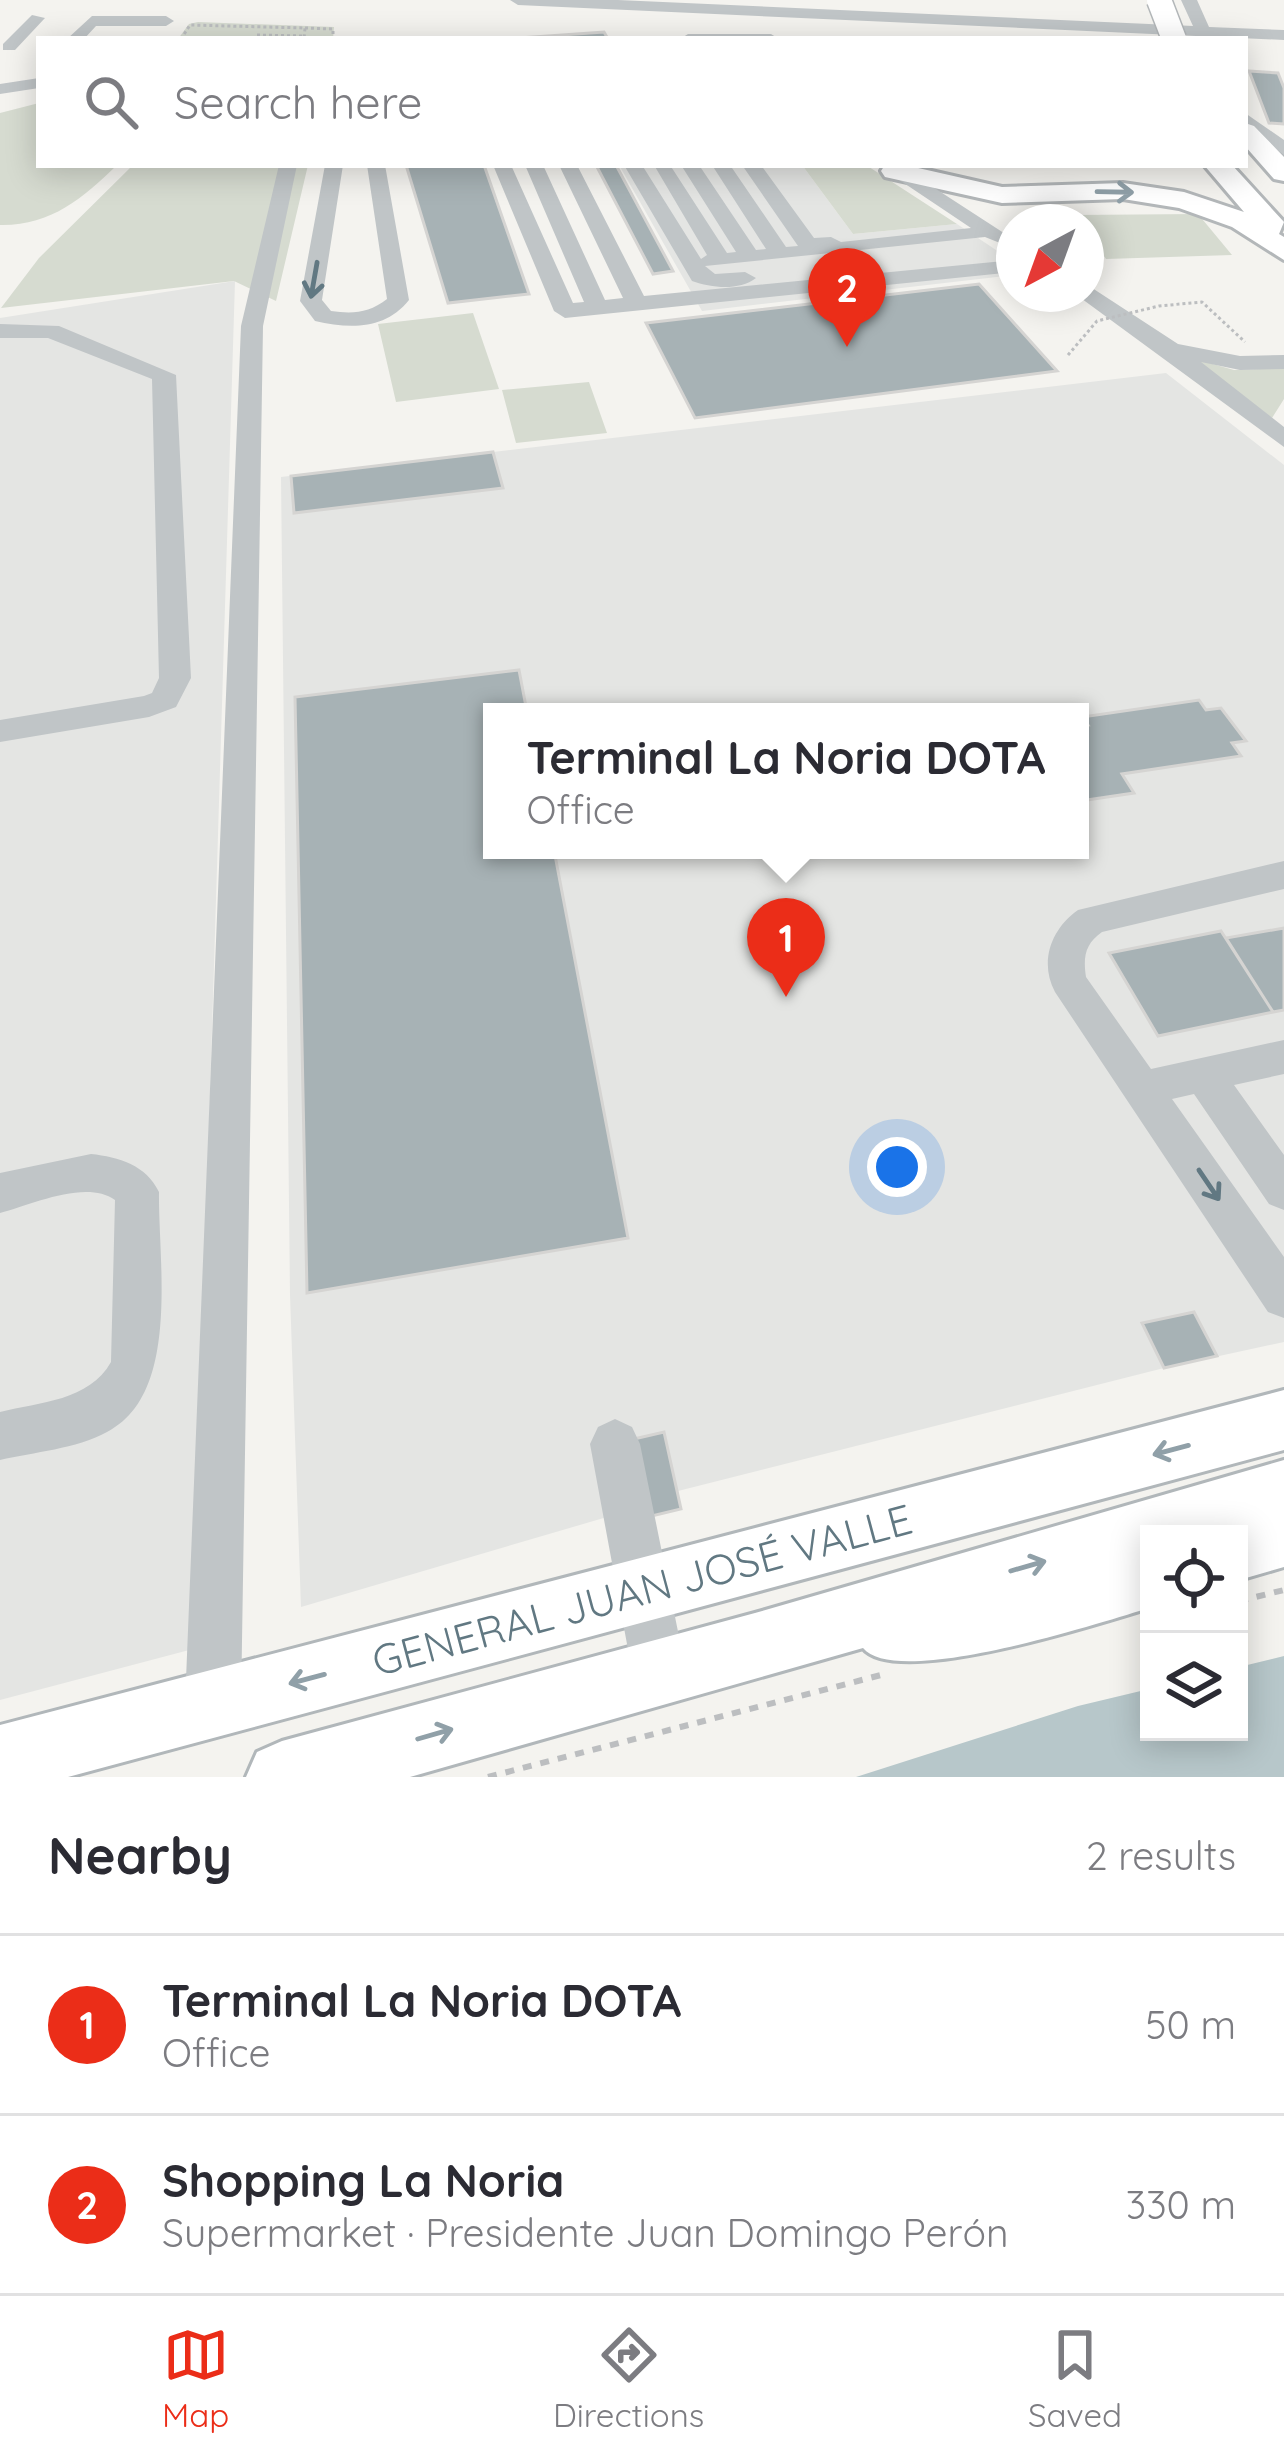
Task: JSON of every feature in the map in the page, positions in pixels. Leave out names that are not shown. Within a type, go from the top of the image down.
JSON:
[{"type":"highway","points":[[1140,0],[1153,36]]},
{"type":"highway","points":[[1159,0],[1173,36]]},
{"type":"highway","points":[[1248,133],[1284,173]]},
{"type":"highway","points":[[891,168],[1034,204]]},
{"type":"highway","points":[[1220,168],[1284,239]]},
{"type":"highway","points":[[1247,168],[1284,206]]},
{"type":"highway","points":[[1059,204],[1108,191],[1168,196],[1242,220],[1284,251]]},
{"type":"highway","points":[[981,226],[996,222]]},
{"type":"main road","name":"GENERAL JUAN JOSÉ VALLE","points":[[0,1760],[1284,1420]]},
{"type":"main road","points":[[283,1777],[755,1647],[1284,1491]]},
{"type":"main road","points":[[1248,1545],[1284,1535]]},
{"type":"main road","points":[[755,1647],[1023,1613],[1140,1578]]},
{"type":"street","points":[[518,0],[754,5],[1205,36],[1284,35]]},
{"type":"street","points":[[976,0],[979,21]]},
{"type":"street","points":[[1190,0],[1205,36]]},
{"type":"street","points":[[6,68],[37,18]]},
{"type":"street","points":[[77,36],[89,21],[166,21]]},
{"type":"street","points":[[130,36],[142,21]]},
{"type":"street","points":[[6,68],[36,65]]},
{"type":"street","points":[[0,89],[36,83]]},
{"type":"street","points":[[1248,120],[1284,149]]},
{"type":"street","points":[[213,1704],[252,326],[287,168]]},
{"type":"street","points":[[333,168],[310,301],[323,316],[351,320],[386,312],[398,301],[376,168]]},
{"type":"street","points":[[503,168],[560,307],[578,312],[996,268]]},
{"type":"street","points":[[535,168],[598,310]]},
{"type":"street","points":[[569,168],[638,306]]},
{"type":"street","points":[[635,168],[700,277],[712,281],[996,254]]},
{"type":"street","points":[[663,168],[721,260]]},
{"type":"street","points":[[692,168],[750,257]]},
{"type":"street","points":[[723,168],[780,254]]},
{"type":"street","points":[[753,168],[808,245],[981,226]]},
{"type":"street","points":[[778,168],[830,243]]},
{"type":"street","points":[[891,168],[996,235]]},
{"type":"street","points":[[691,263],[972,235],[981,226]]},
{"type":"street","points":[[1104,303],[1284,439]]},
{"type":"street","points":[[0,331],[51,331],[164,375],[175,677],[164,700],[149,706],[0,730]]},
{"type":"street","points":[[1165,345],[1223,361],[1284,362]]},
{"type":"street","points":[[1284,875],[1173,898],[1078,927],[1066,949],[1068,981],[1284,1296]]},
{"type":"street","points":[[1144,1088],[1284,1057]]},
{"type":"street","points":[[1203,1075],[1284,1190]]},
{"type":"street","points":[[0,1193],[105,1171],[125,1178],[137,1192],[134,1366],[119,1394],[93,1414],[0,1436]]},
{"type":"street","points":[[615,1444],[658,1670]]},
{"type":"path","points":[[183,36],[190,25],[333,29],[333,36]]},
{"type":"path","points":[[257,36],[259,26]]},
{"type":"path","points":[[304,36],[305,28]]},
{"type":"path","points":[[1068,355],[1097,321],[1159,306],[1202,302],[1245,342]]},
{"type":"path","points":[[1248,1599],[1284,1590]]},
{"type":"path","points":[[488,1777],[902,1670]]},
{"type":"shaded area","points":[[189,24],[334,27],[333,36],[180,36]]},
{"type":"shaded area","points":[[36,104],[36,168],[114,168],[64,208],[34,221],[0,225],[0,113]]},
{"type":"shaded area","points":[[130,168],[307,168],[276,301],[234,281],[1,308],[39,258]]},
{"type":"shaded area","points":[[621,168],[804,168],[853,234],[957,224],[996,250],[996,277],[702,311]]},
{"type":"shaded area","points":[[804,168],[871,168],[957,224],[853,234]]},
{"type":"shaded area","points":[[1198,214],[1232,255],[1106,259],[1104,215]]},
{"type":"shaded area","points":[[235,281],[193,1649],[0,1700],[0,318]]},
{"type":"shaded area","points":[[473,313],[499,389],[396,402],[378,324]]},
{"type":"shaded area","points":[[1195,359],[1234,370],[1284,368],[1284,399],[1272,418]]},
{"type":"shaded area","points":[[1166,373],[1284,465],[1284,1342],[678,1491],[681,1509],[610,1526],[607,1517],[301,1607],[290,1295],[281,477]]},
{"type":"shaded area","points":[[589,382],[607,433],[516,443],[502,390]]},
{"type":"shaded area","points":[[1284,1656],[1284,1777],[856,1777],[1078,1706],[1140,1691],[1140,1741],[1248,1741],[1248,1665]]},
{"type":"building","points":[[604,32],[606,36],[546,36]]},
{"type":"building","points":[[1249,71],[1278,73],[1284,88],[1284,124],[1269,123]]},
{"type":"building","points":[[407,168],[485,168],[529,294],[448,303]]},
{"type":"building","points":[[598,168],[618,168],[673,271],[653,274]]},
{"type":"building","points":[[979,284],[996,303],[996,312],[1004,312],[1057,371],[695,418],[646,323]]},
{"type":"building","points":[[493,452],[503,488],[294,513],[291,476]]},
{"type":"building","points":[[519,670],[525,703],[483,703],[483,859],[556,859],[628,1238],[307,1293],[295,697]]},
{"type":"building","points":[[1199,700],[1206,710],[1221,708],[1246,741],[1232,743],[1241,756],[1122,774],[1134,793],[1089,800],[1089,716]]},
{"type":"building","points":[[1284,928],[1284,1010],[1273,1012],[1226,938]]},
{"type":"building","points":[[1221,931],[1273,1012],[1158,1036],[1109,953]]},
{"type":"building","points":[[1194,1312],[1217,1356],[1164,1368],[1142,1323]]},
{"type":"building","points":[[664,1432],[681,1509],[610,1526],[595,1448]]},
{"type":"place","name":"Shopping La Noria","points":[[847,347]]},
{"type":"place","name":"Terminal La Noria DOTA","points":[[786,997]]}]
